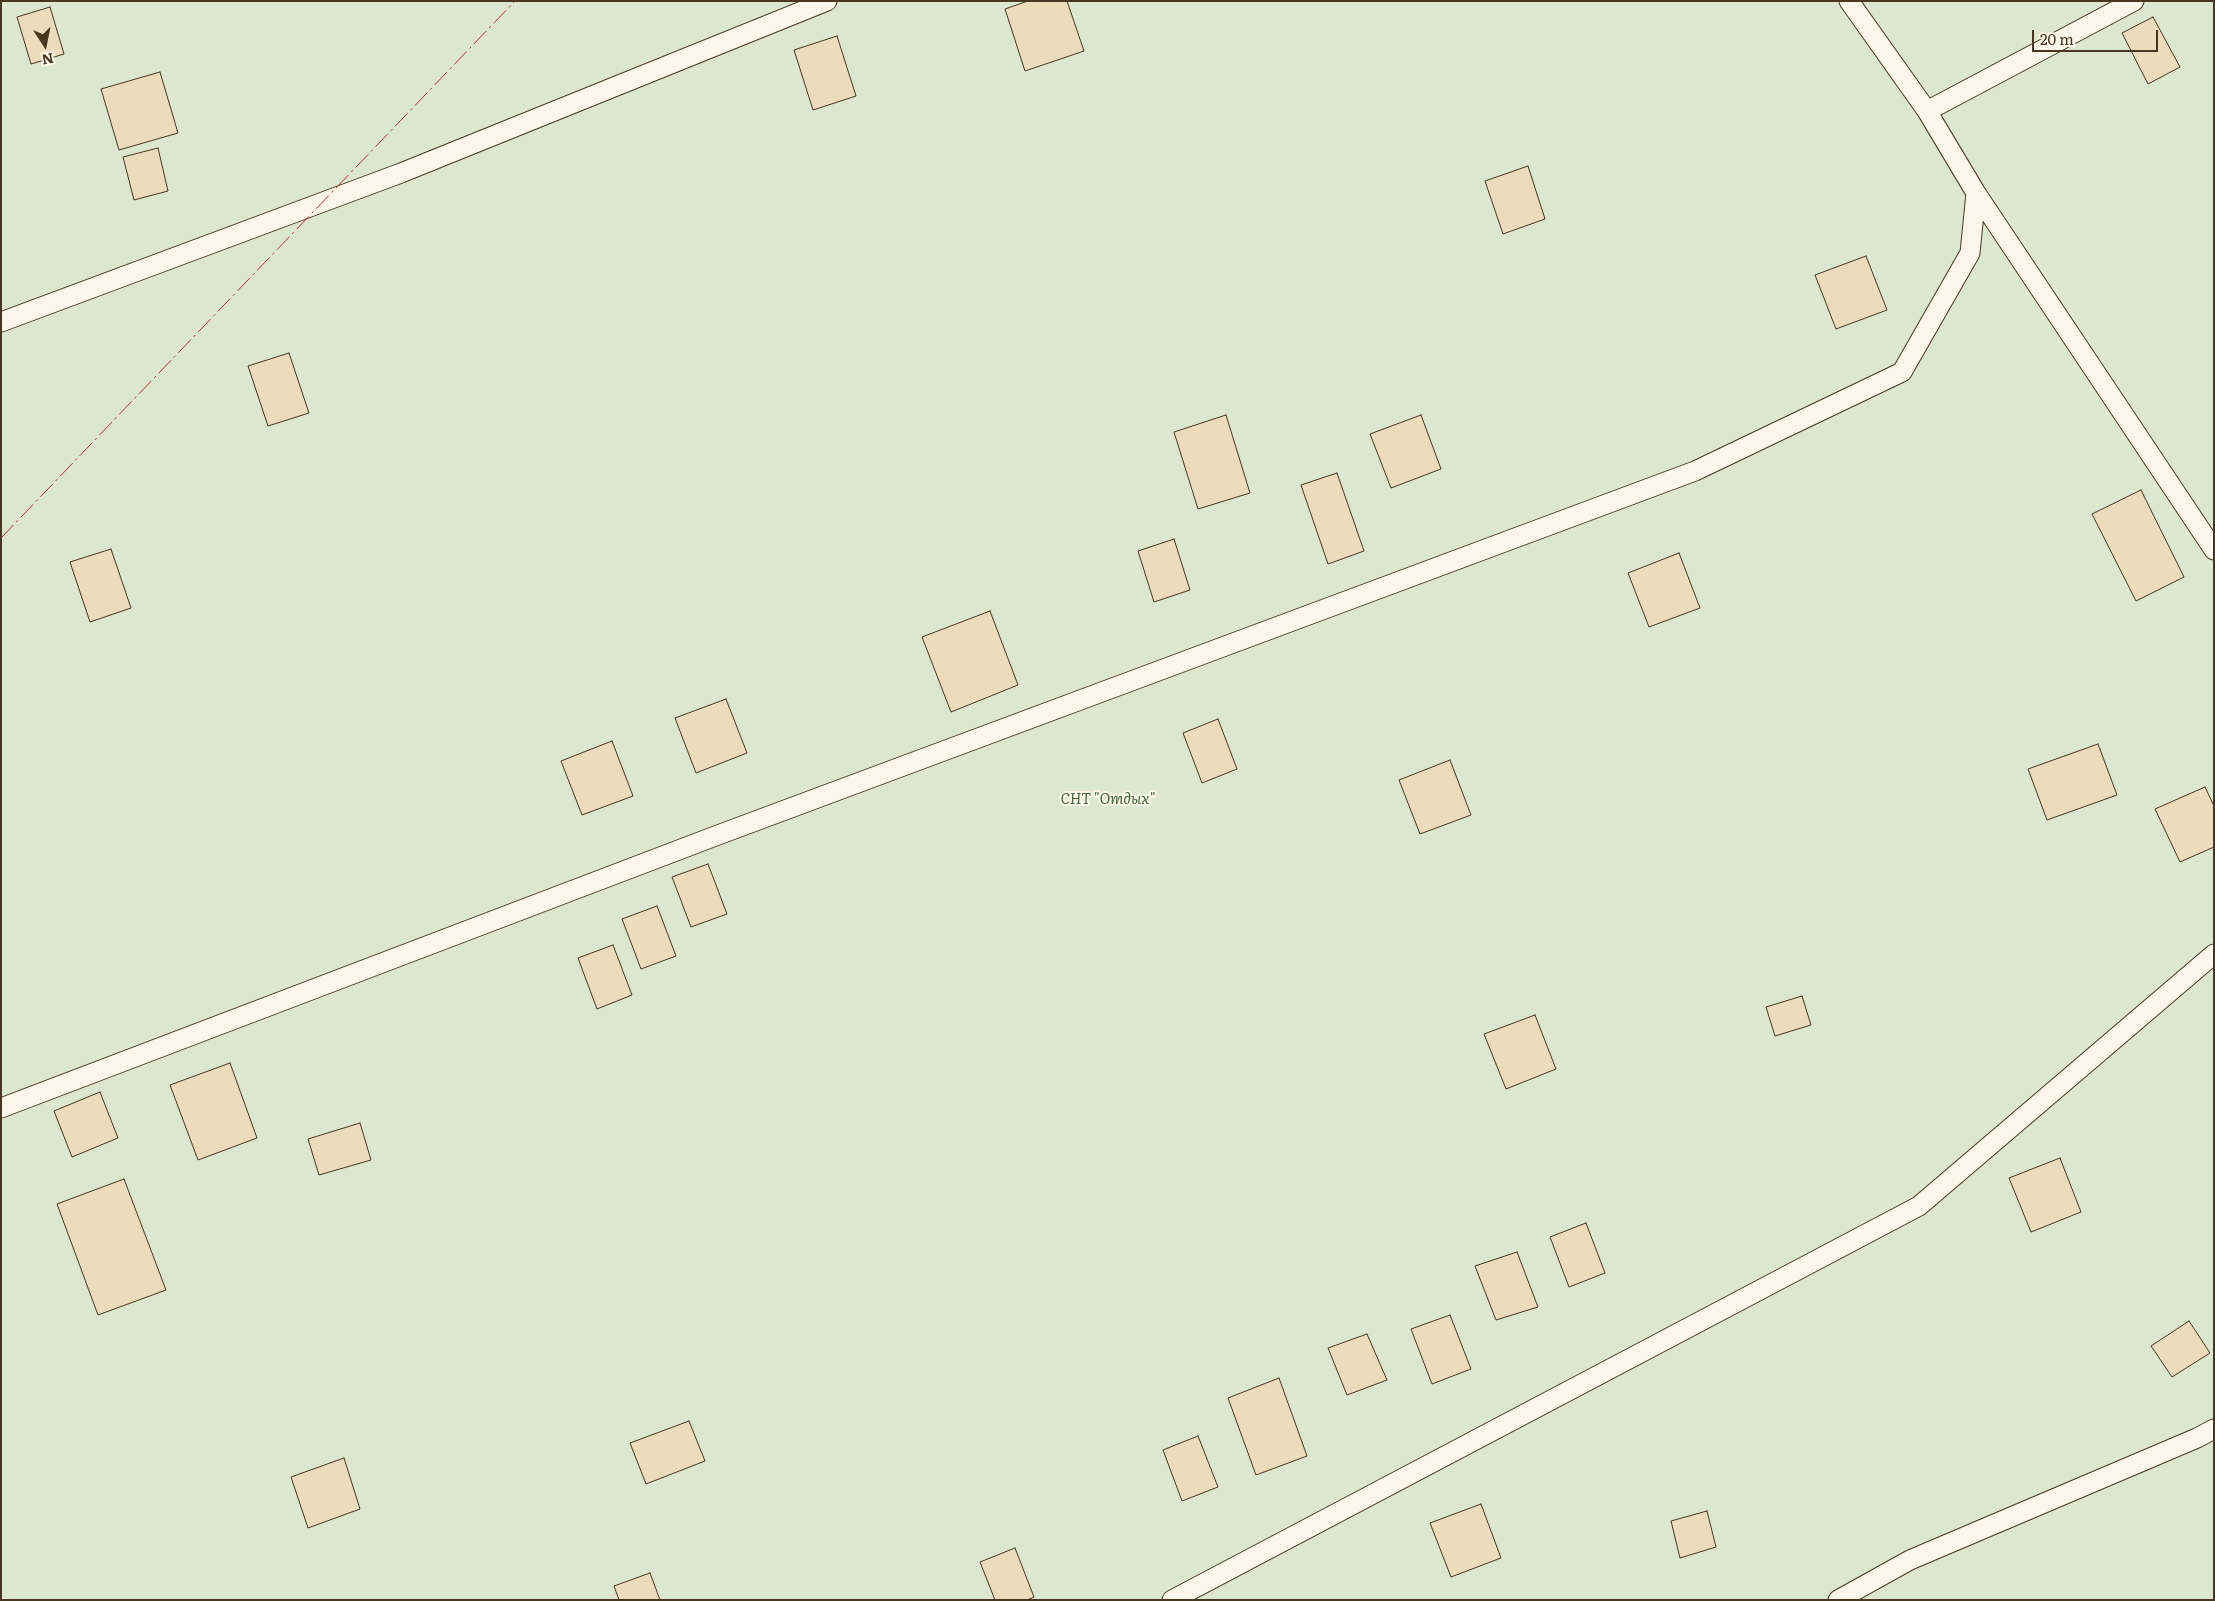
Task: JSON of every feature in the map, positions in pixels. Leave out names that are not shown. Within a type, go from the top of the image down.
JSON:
[{"type":"lane","points":[[1,322],[401,172],[827,1]]},
{"type":"lane","points":[[1849,1],[1927,111],[1976,193],[2214,550]]},
{"type":"lane","points":[[1927,111],[2134,1]]},
{"type":"lane","points":[[1,1108],[700,842],[1695,471],[1902,372],[1970,253],[1976,193]]},
{"type":"lane","points":[[1172,1600],[1920,1206],[2214,954]]},
{"type":"lane","points":[[1838,1600],[1910,1560],[2197,1438],[2214,1429]]},
{"type":"green space","name":"СНТ \"Отдых\"","points":[[1,1],[2214,1],[2214,1600],[1,1600]]},
{"type":"building","points":[[1028,1],[1067,1],[1084,51],[1025,71],[1005,9]]},
{"type":"building","points":[[50,7],[64,54],[31,64],[17,17]]},
{"type":"building","points":[[2153,17],[2180,67],[2148,84],[2122,33]]},
{"type":"building","points":[[837,36],[856,96],[813,110],[794,50]]},
{"type":"building","points":[[160,72],[178,133],[119,150],[101,89]]},
{"type":"building","points":[[158,148],[168,191],[134,200],[123,157]]},
{"type":"building","points":[[1528,166],[1545,219],[1503,234],[1485,181]]},
{"type":"building","points":[[1866,256],[1887,310],[1836,329],[1815,275]]},
{"type":"building","points":[[289,353],[309,413],[268,426],[248,366]]},
{"type":"building","points":[[1226,415],[1250,493],[1198,509],[1174,432]]},
{"type":"building","points":[[1421,415],[1441,469],[1391,488],[1370,434]]},
{"type":"building","points":[[1337,473],[1364,551],[1328,564],[1301,485]]},
{"type":"building","points":[[2141,490],[2184,577],[2136,601],[2092,514]]},
{"type":"building","points":[[1174,539],[1190,590],[1154,602],[1138,551]]},
{"type":"building","points":[[111,549],[131,608],[90,622],[70,562]]},
{"type":"building","points":[[1679,553],[1700,608],[1649,627],[1628,573]]},
{"type":"building","points":[[990,611],[1018,685],[951,712],[922,637]]},
{"type":"building","points":[[726,699],[747,753],[696,773],[675,718]]},
{"type":"building","points":[[1218,719],[1237,769],[1202,783],[1183,733]]},
{"type":"building","points":[[612,741],[633,796],[582,815],[561,761]]},
{"type":"building","points":[[2098,744],[2117,795],[2047,820],[2028,769]]},
{"type":"building","points":[[1450,760],[1471,815],[1420,834],[1399,780]]},
{"type":"building","points":[[2205,787],[2214,806],[2214,847],[2180,862],[2155,809]]},
{"type":"building","points":[[708,864],[727,914],[691,927],[672,877]]},
{"type":"building","points":[[657,906],[676,956],[641,969],[622,919]]},
{"type":"building","points":[[613,945],[632,995],[597,1009],[578,958]]},
{"type":"building","points":[[1802,996],[1811,1025],[1775,1036],[1766,1007]]},
{"type":"building","points":[[1535,1015],[1556,1069],[1506,1089],[1484,1034]]},
{"type":"building","points":[[230,1063],[257,1138],[198,1160],[170,1085]]},
{"type":"building","points":[[100,1092],[118,1138],[72,1157],[54,1111]]},
{"type":"building","points":[[360,1123],[371,1160],[319,1175],[308,1139]]},
{"type":"building","points":[[2060,1158],[2081,1212],[2031,1232],[2009,1178]]},
{"type":"building","points":[[124,1179],[166,1290],[98,1315],[57,1204]]},
{"type":"building","points":[[1586,1223],[1605,1273],[1569,1287],[1550,1237]]},
{"type":"building","points":[[1517,1252],[1538,1307],[1496,1320],[1475,1266]]},
{"type":"building","points":[[1450,1315],[1471,1369],[1432,1384],[1411,1329]]},
{"type":"building","points":[[2189,1321],[2210,1353],[2172,1377],[2151,1346]]},
{"type":"building","points":[[1367,1334],[1387,1380],[1347,1395],[1328,1348]]},
{"type":"building","points":[[1279,1378],[1307,1456],[1256,1475],[1228,1398]]},
{"type":"building","points":[[689,1421],[705,1461],[646,1484],[630,1443]]},
{"type":"building","points":[[1198,1436],[1218,1487],[1182,1501],[1163,1450]]},
{"type":"building","points":[[344,1458],[360,1509],[308,1528],[291,1477]]},
{"type":"building","points":[[1481,1504],[1501,1558],[1451,1577],[1430,1523]]},
{"type":"building","points":[[1707,1511],[1716,1547],[1680,1558],[1671,1521]]},
{"type":"building","points":[[1015,1548],[1034,1597],[1027,1600],[995,1600],[980,1562]]},
{"type":"building","points":[[650,1573],[660,1600],[619,1600],[614,1586]]},
{"type":"power","points":[[1,538],[515,1]]}]
